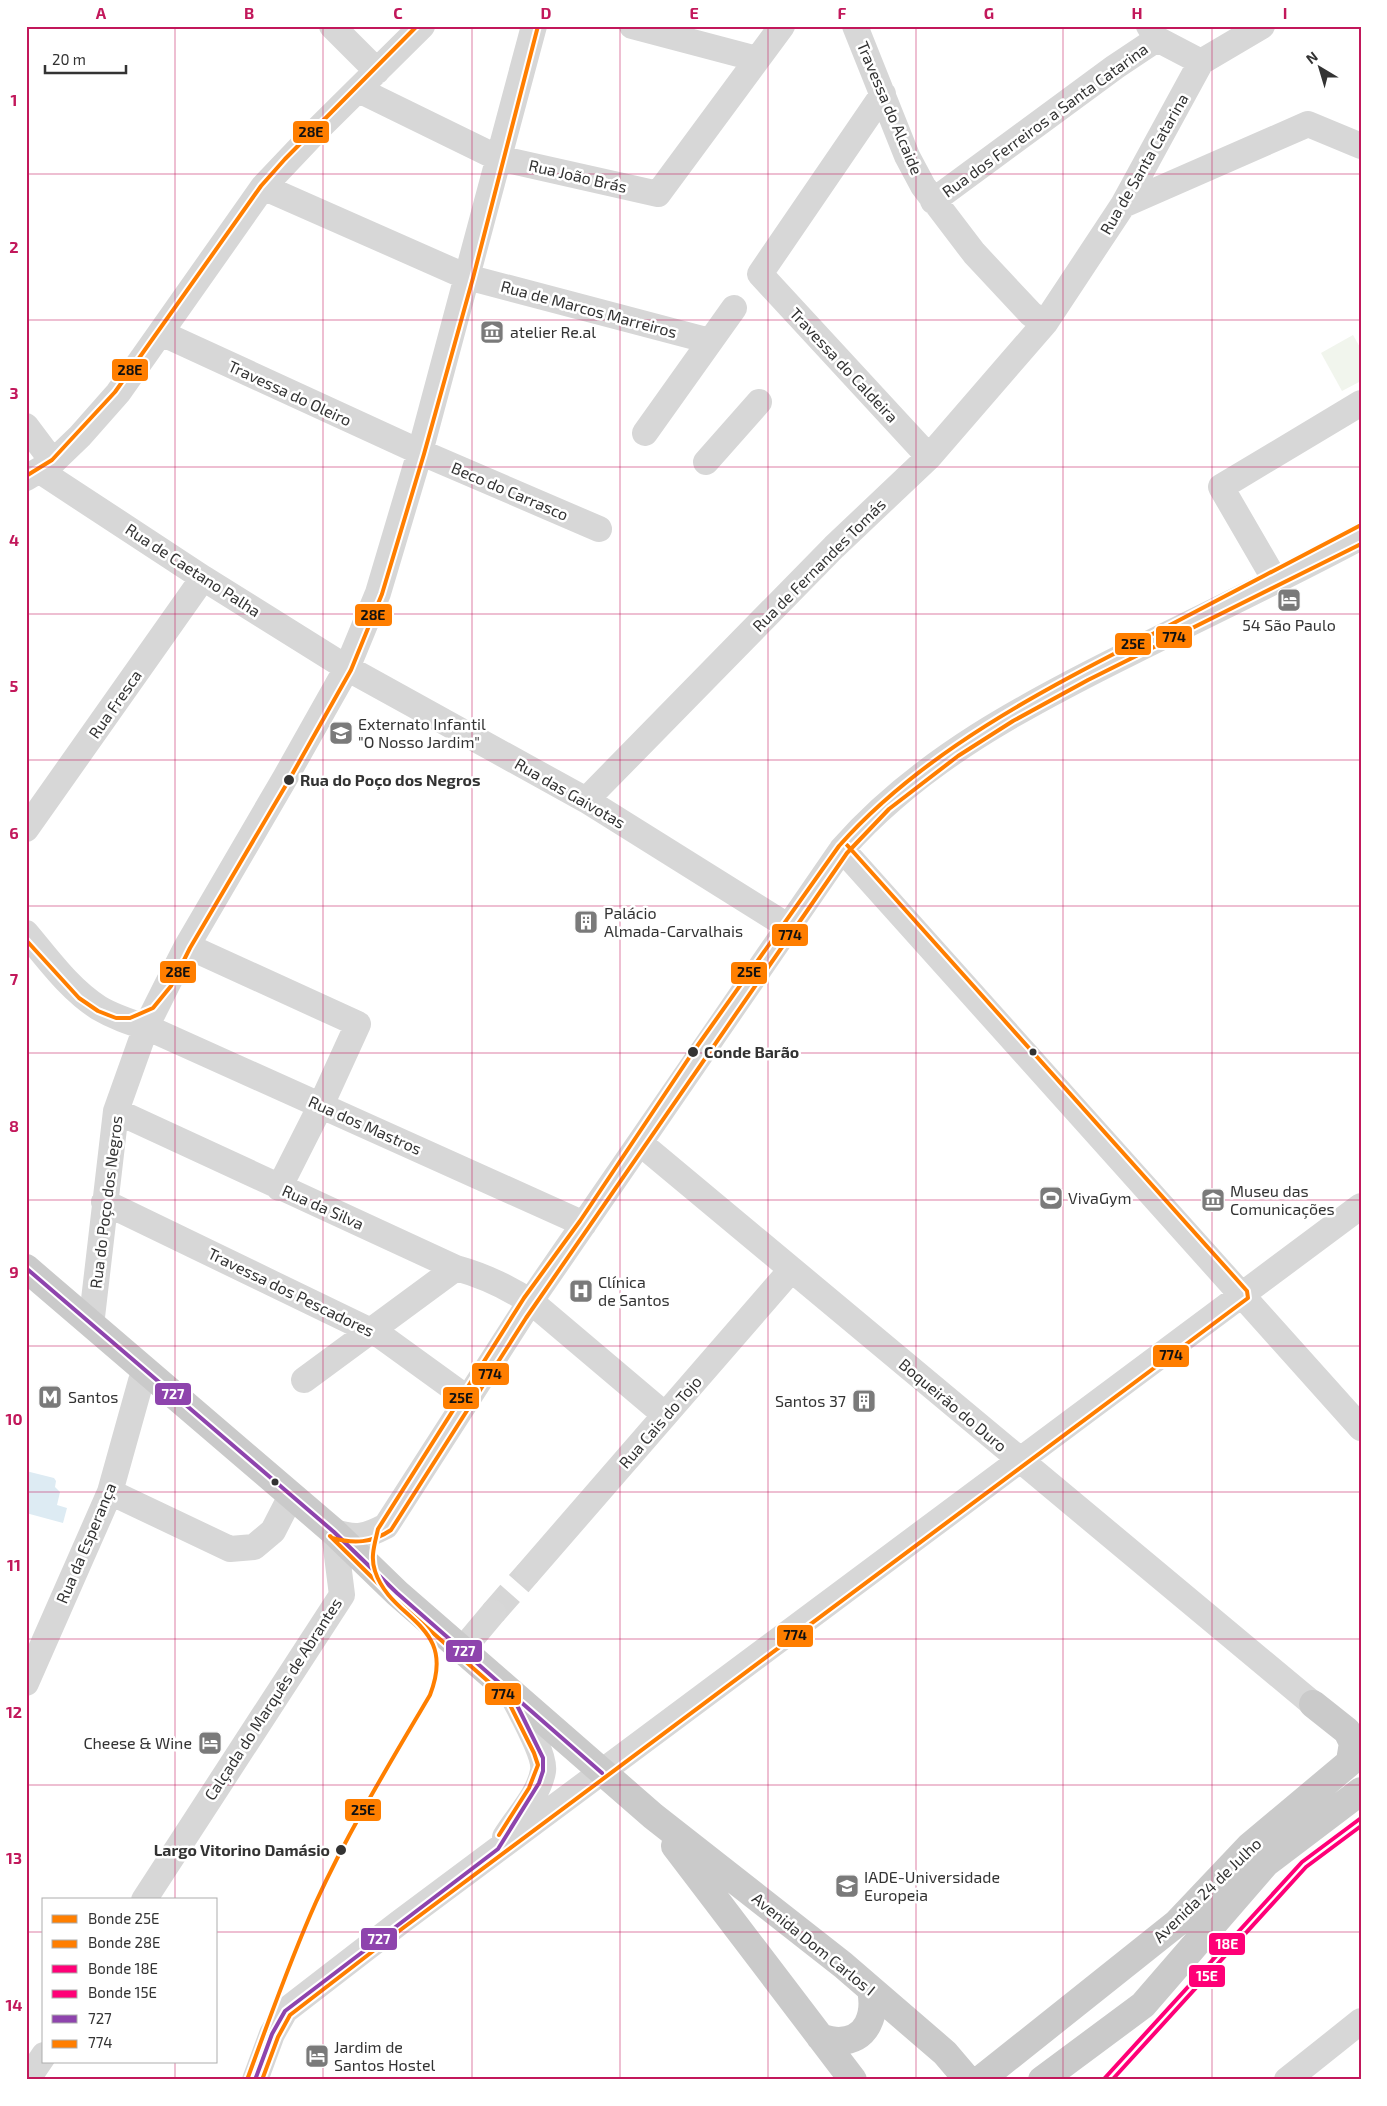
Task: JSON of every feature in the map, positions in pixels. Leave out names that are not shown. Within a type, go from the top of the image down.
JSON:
[{"type":"main road","name":"Avenida Dom Carlos I","points":[[26,1268],[334,1532],[397,1593],[602,1773],[653,1816],[843,1965],[952,2060],[968,2080]]},
{"type":"main road","points":[[1313,1704],[1347,1731],[1354,1743],[1356,1757]]},
{"type":"main road","name":"Avenida 24 de Julho","points":[[980,2080],[1177,1923],[1250,1846],[1356,1757]]},
{"type":"main road","name":"Avenida 24 de Julho","points":[[1042,2080],[1143,2005],[1266,1864],[1361,1791]]},
{"type":"main road","name":"Avenida Dom Carlos I","points":[[653,1816],[853,2080]]},
{"type":"main road","points":[[820,2037],[837,2042],[850,2040],[860,2033],[868,2024],[873,2014],[874,2003],[871,1990]]},
{"type":"street","name":"Rua João Brás","points":[[332,26],[368,80],[498,158],[658,194],[757,59]]},
{"type":"street","points":[[40,471],[80,436],[118,393],[263,187],[422,26]]},
{"type":"street","name":"Rua do Poço dos Negros","points":[[88,1321],[92,1317],[116,1111],[146,1027],[187,946],[347,668],[378,593],[420,452],[534,26]]},
{"type":"street","points":[[632,26],[757,59],[782,26]]},
{"type":"street","name":"Travessa do Alcaide","points":[[855,26],[907,156],[933,201],[974,253],[1031,314],[1045,323]]},
{"type":"street","points":[[1153,33],[1201,62],[1262,26]]},
{"type":"street","name":"Rua dos Ferreiros a Santa Catarina","points":[[933,201],[1115,67],[1153,33]]},
{"type":"street","name":"Rua de Santa Catarina","points":[[1045,323],[1123,205],[1201,62]]},
{"type":"street","name":"Travessa do Caldeira","points":[[882,94],[760,274],[929,457]]},
{"type":"street","points":[[1123,205],[1308,124],[1361,146]]},
{"type":"street","name":"Rua de Marcos Marreiros","points":[[263,187],[467,277],[710,341]]},
{"type":"street","points":[[645,433],[734,308]]},
{"type":"street","name":"Rua de Fernandes Tomás","points":[[586,800],[834,548],[929,457],[1045,323]]},
{"type":"street","name":"Travessa do Oleiro","points":[[161,333],[420,452]]},
{"type":"street","points":[[706,462],[759,402]]},
{"type":"street","points":[[1275,580],[1221,486],[1361,403]]},
{"type":"street","name":"Rua de Caetano Palha","points":[[26,426],[40,471],[203,578],[347,668]]},
{"type":"street","name":"Beco do Carrasco","points":[[420,452],[599,529]]},
{"type":"street","points":[[334,1532],[350,1537],[369,1534],[386,1526],[530,1302],[842,849],[885,804],[916,778],[954,751],[1010,716],[1085,674],[1361,537]]},
{"type":"street","name":"Rua Fresca","points":[[26,829],[203,578]]},
{"type":"street","name":"Rua das Gaivotas","points":[[347,668],[586,800],[789,928]]},
{"type":"street","points":[[842,849],[1361,1428]]},
{"type":"street","name":"Rua dos Mastros","points":[[26,933],[82,996],[100,1008],[584,1224]]},
{"type":"street","points":[[187,946],[358,1024],[321,1105],[279,1188]]},
{"type":"street","name":"Rua da Silva","points":[[116,1111],[279,1188],[456,1268],[480,1274],[515,1292],[530,1302],[665,1415]]},
{"type":"street","name":"Boqueirão do Duro","points":[[640,1143],[1019,1461],[1313,1704]]},
{"type":"street","name":"Travessa dos Pescadores","points":[[104,1202],[371,1330],[468,1398]]},
{"type":"street","points":[[255,2080],[278,2022],[285,2011],[498,1849],[1361,1206]]},
{"type":"street","points":[[304,1380],[456,1268]]},
{"type":"street","name":"Rua Cais do Tojo","points":[[528,1573],[791,1270]]},
{"type":"street","name":"Rua da Esperança","points":[[28,1671],[110,1492],[141,1381],[146,1371]]},
{"type":"street","points":[[110,1492],[230,1549],[254,1547],[273,1531],[291,1496]]},
{"type":"street","name":"Calçada do Marquês de Abrantes","points":[[145,1898],[342,1594],[334,1532]]},
{"type":"street","points":[[462,1650],[494,1613]]},
{"type":"street","points":[[498,1849],[535,1791],[544,1765],[540,1751],[511,1693]]},
{"type":"street","points":[[1287,2080],[1361,2021]]},
{"type":"street","points":[[27,2080],[42,2057]]},
{"type":"shaded area","points":[[1353,335],[1361,349],[1361,381],[1342,391],[1321,353]]},
{"type":"shaded area","points":[[26,1471],[54,1478],[56,1481],[55,1487],[60,1492],[57,1505],[67,1508],[63,1523],[26,1513]]},
{"type":"tunnel","points":[[493,1613],[528,1573]]},
{"type":"tram line","name":"28E","points":[[26,476],[52,460],[115,392],[261,186],[285,159],[417,26]]},
{"type":"tram line","name":"28E","points":[[26,940],[79,998],[98,1011],[116,1018],[130,1018],[153,1008],[171,986],[190,948],[351,670],[382,594],[424,454],[473,278],[538,26]]},
{"type":"tram line","name":"25E","points":[[247,2080],[316,1902],[356,1823],[430,1695],[436,1671],[435,1652],[429,1637],[383,1588],[375,1571],[373,1555],[378,1529],[524,1298],[580,1221],[693,1052],[839,846],[911,778],[952,748],[994,721],[1081,671],[1361,525]]},
{"type":"tram line","name":"18E","points":[[1103,2080],[1302,1862],[1361,1818]]},
{"type":"tram line","name":"15E","points":[[1112,2080],[1306,1867],[1361,1826]]},
{"type":"transit line","name":"774","points":[[332,1538],[355,1542],[363,1541],[377,1538],[391,1530],[526,1318],[847,853],[889,809],[958,756],[1013,721],[1088,680],[1361,544]]},
{"type":"transit line","name":"774","points":[[262,2080],[278,2037],[290,2015],[403,1928],[1248,1298],[1247,1291],[847,845]]},
{"type":"transit line","name":"727","points":[[26,1268],[334,1532],[397,1593],[511,1693],[543,1758],[543,1771],[539,1783],[498,1849],[285,2011],[272,2034],[255,2080]]},
{"type":"transit line","name":"774","points":[[330,1536],[393,1598],[506,1697],[538,1765],[529,1788],[499,1835]]},
{"type":"transit line","name":"727","points":[[522,1703],[602,1773]]},
{"type":"place","name":"atelier Re.al","points":[[492,332]]},
{"type":"place","name":"54 São Paulo","points":[[1289,600]]},
{"type":"place","name":"Externato Infantil \"O Nosso Jardim\"","points":[[341,733]]},
{"type":"place","name":"Rua do Poço dos Negros","points":[[289,780]]},
{"type":"place","name":"Palácio Almada-Carvalhais","points":[[586,922]]},
{"type":"place","name":"Conde Barão","points":[[693,1052]]},
{"type":"place","name":"VivaGym","points":[[1051,1198]]},
{"type":"place","name":"Museu das Comunicações","points":[[1213,1200]]},
{"type":"place","name":"Clínica de Santos","points":[[581,1291]]},
{"type":"place","name":"Santos","points":[[50,1397]]},
{"type":"place","name":"Santos 37","points":[[864,1401]]},
{"type":"place","name":"Cheese & Wine","points":[[210,1743]]},
{"type":"place","name":"Largo Vitorino Damásio","points":[[341,1850]]},
{"type":"place","name":"IADE-Universidade Europeia","points":[[847,1886]]},
{"type":"place","name":"Jardim de Santos Hostel","points":[[317,2056]]}]
